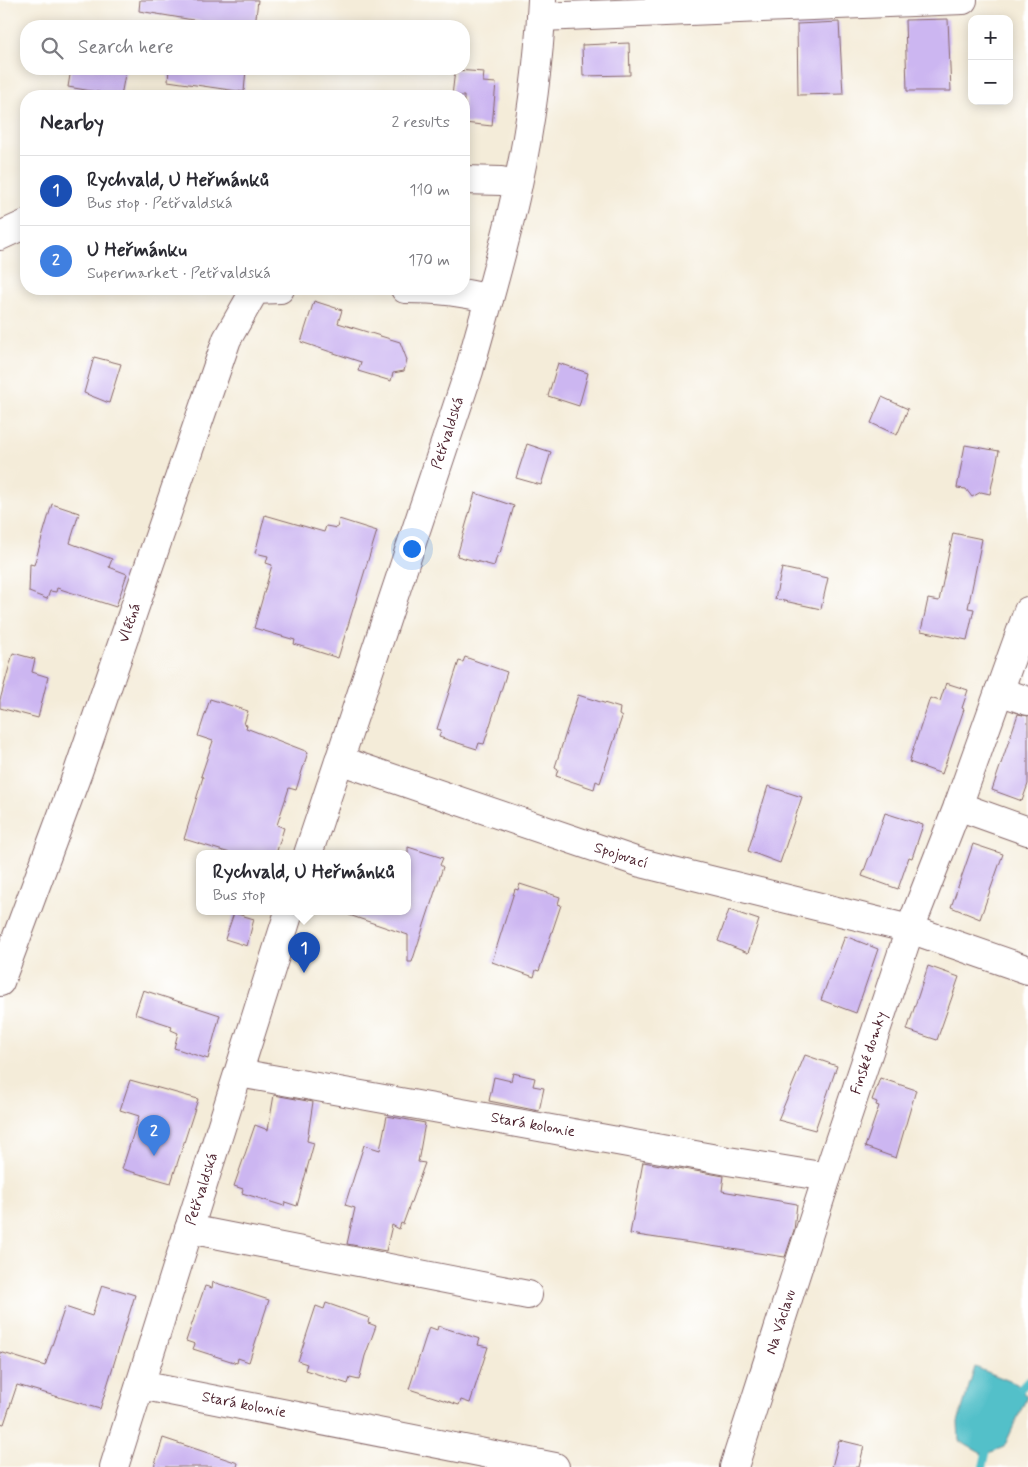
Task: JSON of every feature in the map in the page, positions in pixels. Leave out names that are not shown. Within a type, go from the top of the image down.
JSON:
[{"type":"street","points":[[542,9],[963,0]]},
{"type":"street","name":"Petřvaldská","points":[[309,850],[469,371],[518,184],[533,99],[542,9]]},
{"type":"street","points":[[470,180],[501,181],[518,184]]},
{"type":"street","points":[[0,236],[20,227]]},
{"type":"street","points":[[470,294],[488,299]]},
{"type":"street","name":"Vléčná","points":[[0,982],[78,772],[227,339],[252,295]]},
{"type":"street","name":"Finské domky","points":[[826,1177],[910,929],[958,806],[1028,611]]},
{"type":"street","points":[[999,690],[1028,701]]},
{"type":"street","name":"Spojovací","points":[[339,760],[641,863],[910,929]]},
{"type":"street","points":[[958,806],[1028,831]]},
{"type":"street","name":"Petřvaldská","points":[[114,1467],[288,915]]},
{"type":"street","points":[[910,929],[1028,970]]},
{"type":"street","name":"Stará kolonie","points":[[239,1073],[826,1177]]},
{"type":"street","name":"Na Václavu","points":[[734,1467],[826,1177]]},
{"type":"street","points":[[189,1229],[528,1295]]},
{"type":"street","name":"Stará kolonie","points":[[140,1385],[555,1467]]},
{"type":"water","points":[[975,1367],[1017,1384],[1027,1397],[1004,1447],[984,1455],[959,1441],[958,1422]]},
{"type":"building","points":[[140,0],[258,0],[256,20],[193,20],[139,11]]},
{"type":"building","points":[[948,19],[951,91],[907,91],[905,20]]},
{"type":"building","points":[[839,22],[843,94],[798,95],[797,24]]},
{"type":"building","points":[[629,43],[630,75],[583,76],[582,45]]},
{"type":"building","points":[[470,71],[484,72],[483,82],[496,83],[492,126],[470,124],[470,90],[453,90],[454,75],[470,75]]},
{"type":"building","points":[[70,75],[125,75],[122,90],[86,90],[68,87]]},
{"type":"building","points":[[168,75],[245,75],[244,90],[230,90],[168,81]]},
{"type":"building","points":[[314,301],[342,310],[338,323],[400,342],[407,360],[404,371],[393,373],[391,381],[358,371],[361,362],[301,342]]},
{"type":"building","points":[[94,357],[121,364],[109,403],[84,393]]},
{"type":"building","points":[[558,363],[588,373],[579,406],[548,396]]},
{"type":"building","points":[[882,397],[908,409],[897,435],[871,423]]},
{"type":"building","points":[[527,444],[551,452],[541,485],[516,478]]},
{"type":"building","points":[[965,445],[999,451],[990,494],[981,492],[972,497],[966,489],[957,488]]},
{"type":"building","points":[[475,493],[514,506],[500,553],[498,553],[494,566],[457,556]]},
{"type":"building","points":[[52,504],[79,513],[70,543],[112,559],[109,567],[127,574],[116,607],[57,588],[56,592],[50,591],[47,599],[29,592],[30,564],[34,565]]},
{"type":"building","points":[[265,515],[324,532],[326,526],[337,528],[339,519],[377,531],[338,658],[294,644],[295,640],[254,628],[272,565],[266,563],[268,556],[255,553]]},
{"type":"building","points":[[953,533],[982,539],[968,608],[974,609],[967,640],[921,631],[928,599],[939,601]]},
{"type":"building","points":[[782,568],[828,578],[821,609],[775,599]]},
{"type":"building","points":[[13,653],[35,659],[32,672],[48,677],[38,718],[0,708],[0,700]]},
{"type":"building","points":[[465,657],[507,672],[484,744],[479,743],[477,749],[439,737],[441,730],[437,729],[459,661],[463,662]]},
{"type":"building","points":[[946,683],[968,690],[962,708],[964,709],[942,774],[909,762],[930,698],[940,701]]},
{"type":"building","points":[[578,695],[620,708],[619,715],[622,717],[600,783],[596,781],[594,789],[556,776],[558,769],[555,767]]},
{"type":"building","points":[[210,699],[248,711],[244,724],[247,725],[246,728],[308,752],[296,790],[289,788],[277,825],[284,828],[277,850],[220,850],[184,839],[203,777],[201,776],[213,741],[198,736]]},
{"type":"building","points":[[1018,714],[1028,716],[1028,784],[1022,801],[992,790]]},
{"type":"building","points":[[768,786],[802,797],[780,863],[748,851]]},
{"type":"building","points":[[885,813],[923,825],[912,858],[909,857],[898,889],[862,876]]},
{"type":"building","points":[[973,844],[1003,854],[980,919],[951,907]]},
{"type":"building","points":[[408,847],[443,858],[440,865],[443,867],[412,962],[408,962],[408,935],[349,915],[411,915],[411,850],[408,850]]},
{"type":"building","points":[[520,884],[560,897],[558,904],[561,905],[539,971],[536,970],[534,977],[492,962],[515,889],[518,890]]},
{"type":"building","points":[[729,910],[759,920],[748,953],[718,941]]},
{"type":"building","points":[[233,915],[254,919],[247,946],[225,939]]},
{"type":"building","points":[[845,936],[878,949],[856,1013],[821,1000]]},
{"type":"building","points":[[928,966],[959,977],[937,1040],[907,1030]]},
{"type":"building","points":[[143,990],[220,1015],[208,1059],[174,1048],[178,1033],[171,1030],[172,1026],[135,1014]]},
{"type":"building","points":[[805,1055],[837,1066],[815,1130],[778,1120]]},
{"type":"building","points":[[513,1073],[535,1078],[533,1086],[544,1088],[539,1111],[489,1101],[494,1077],[511,1081]]},
{"type":"building","points":[[880,1078],[916,1090],[896,1158],[865,1147],[879,1106],[876,1105],[877,1102],[872,1100]]},
{"type":"building","points":[[130,1080],[198,1099],[171,1183],[122,1169],[139,1116],[120,1110]]},
{"type":"building","points":[[274,1095],[313,1102],[307,1141],[314,1143],[297,1206],[285,1202],[284,1206],[242,1193],[243,1189],[234,1186],[255,1125],[268,1130]]},
{"type":"building","points":[[387,1116],[425,1123],[418,1162],[425,1163],[403,1224],[401,1223],[399,1229],[392,1225],[386,1251],[347,1244],[355,1208],[345,1205],[364,1145],[380,1150]]},
{"type":"building","points":[[643,1162],[724,1176],[722,1191],[797,1204],[794,1230],[785,1257],[630,1234]]},
{"type":"building","points":[[213,1282],[269,1300],[249,1362],[238,1358],[237,1363],[193,1349],[195,1344],[186,1341],[205,1286],[212,1288]]},
{"type":"building","points":[[102,1285],[135,1295],[100,1409],[17,1385],[4,1424],[0,1423],[0,1352],[45,1366],[65,1307],[92,1316]]},
{"type":"building","points":[[326,1303],[369,1318],[368,1323],[376,1326],[359,1380],[350,1378],[348,1384],[305,1370],[307,1364],[298,1361],[316,1306],[324,1309]]},
{"type":"building","points":[[438,1326],[480,1339],[478,1345],[488,1347],[470,1403],[461,1400],[459,1405],[409,1389],[429,1327],[437,1330]]},
{"type":"building","points":[[163,1438],[238,1463],[237,1467],[154,1467]]},
{"type":"building","points":[[839,1440],[864,1446],[859,1467],[832,1467]]},
{"type":"waterway","points":[[1014,1396],[1028,1381]]},
{"type":"waterway","points":[[983,1467],[988,1445]]},
{"type":"place","name":"Rychvald, U Heřmánků","points":[[304,973]]},
{"type":"place","name":"U Heřmánku","points":[[154,1156]]}]
